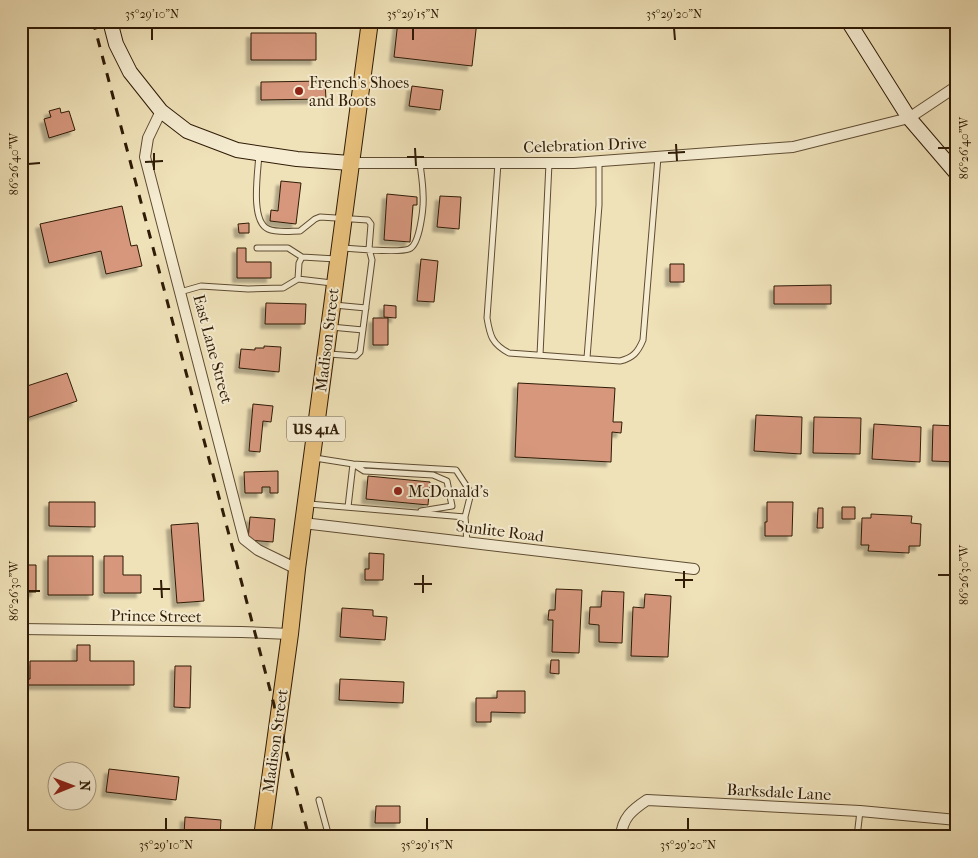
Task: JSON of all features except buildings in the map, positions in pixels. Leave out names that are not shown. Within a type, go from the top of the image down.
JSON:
[{"type":"main road","name":"Madison Street","points":[[262,837],[370,21]]},
{"type":"street","points":[[110,21],[116,44],[130,72],[161,111],[187,132],[237,150],[297,159],[350,163]]},
{"type":"street","points":[[848,21],[909,118],[957,174]]},
{"type":"street","name":"Celebration Drive","points":[[350,163],[549,163],[793,147],[909,118],[957,86]]},
{"type":"street","name":"East Lane Street","points":[[161,111],[152,126],[145,157],[244,539],[258,550],[296,569]]},
{"type":"street","name":"Sunlite Road","points":[[303,522],[694,569]]},
{"type":"street","name":"Prince Street","points":[[21,629],[290,634]]},
{"type":"street","name":"Barksdale Lane","points":[[621,837],[622,825],[634,809],[647,800],[860,811],[957,820]]},
{"type":"lane","points":[[259,153],[257,191],[258,216],[261,224],[275,231],[300,231],[314,219],[320,217],[368,220],[371,224],[369,249],[372,260],[360,352],[356,356],[326,354]]},
{"type":"lane","points":[[498,163],[487,318],[489,334],[498,347],[509,353],[620,360],[631,358],[639,350],[643,340],[658,157]]},
{"type":"lane","points":[[586,358],[599,205],[599,161]]},
{"type":"lane","points":[[256,248],[288,248],[302,256],[369,249],[410,249],[416,243],[422,214],[423,194],[420,163]]},
{"type":"lane","points":[[540,355],[549,163]]},
{"type":"lane","points":[[298,279],[299,263],[302,256]]},
{"type":"lane","points":[[180,292],[200,286],[248,290],[283,288],[298,279],[335,283]]},
{"type":"lane","points":[[332,305],[366,308]]},
{"type":"lane","points":[[329,327],[363,330]]},
{"type":"lane","points":[[312,457],[353,464],[456,470],[471,493],[465,517],[467,542]]},
{"type":"lane","points":[[348,507],[353,464]]},
{"type":"lane","points":[[353,464],[364,471],[433,475],[447,481],[452,506],[442,509],[411,512]]},
{"type":"lane","points":[[306,504],[465,517]]},
{"type":"lane","points":[[319,800],[328,837]]},
{"type":"lane","points":[[857,837],[860,811]]},
{"type":"railway","points":[[93,21],[309,837]]},
{"type":"place","name":"French's Shoes and Boots","points":[[299,91]]},
{"type":"place","name":"McDonald's","points":[[398,491]]}]
